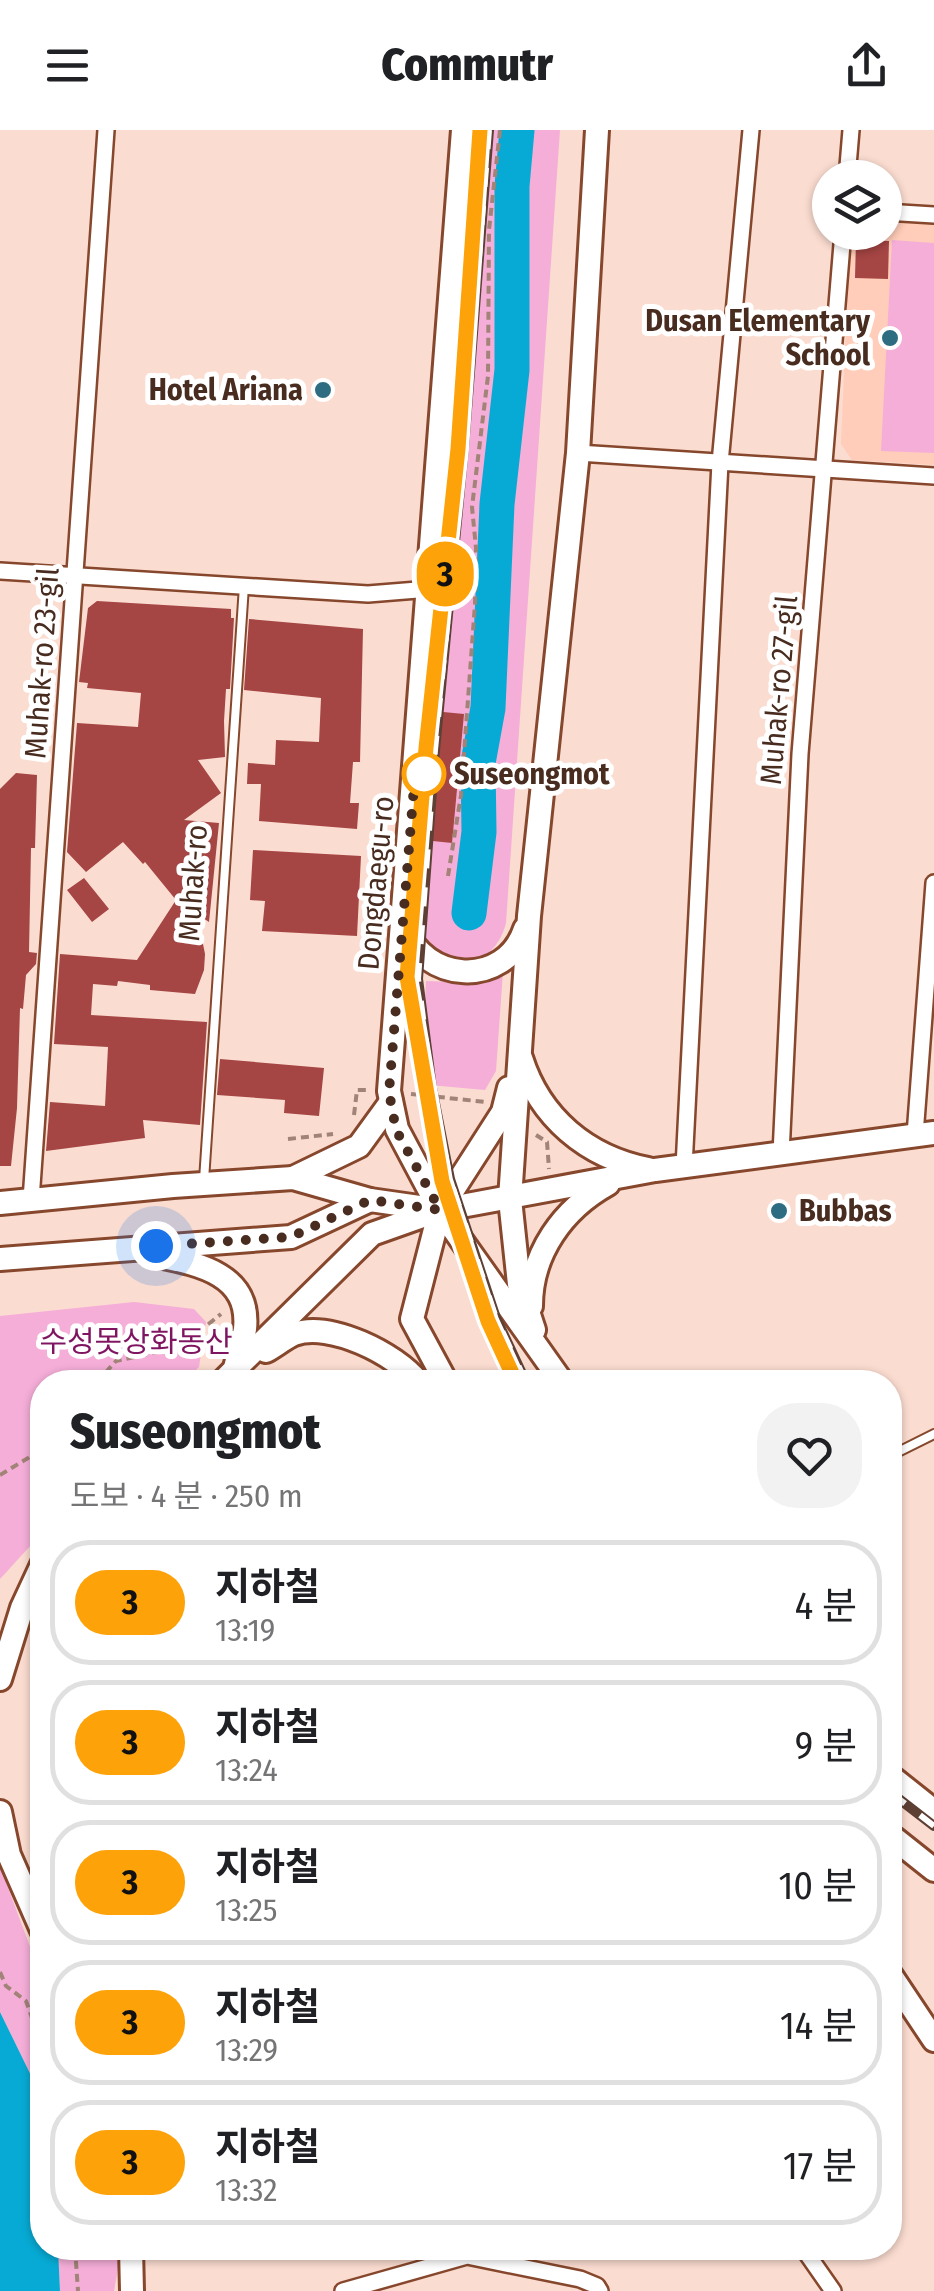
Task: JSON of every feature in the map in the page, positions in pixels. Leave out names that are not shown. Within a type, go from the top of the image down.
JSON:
[{"type":"main road","name":"Dongdaegu-ro","points":[[463,130],[389,1092],[396,1130],[440,1210],[553,1370]]},
{"type":"main road","points":[[556,1370],[532,1325],[519,1284],[510,1199],[529,916],[578,453],[597,130]]},
{"type":"main road","points":[[402,922],[408,939],[426,960],[450,971],[467,972],[485,970],[508,956],[524,935],[529,916]]},
{"type":"main road","points":[[518,1050],[535,1092],[562,1127],[605,1156],[655,1170]]},
{"type":"main road","points":[[440,1370],[412,1319],[440,1210],[503,1112],[518,1050]]},
{"type":"main road","points":[[294,1178],[359,1146],[391,1102]]},
{"type":"main road","points":[[235,1370],[372,1234],[440,1210],[655,1170],[925,1134]]},
{"type":"main road","points":[[532,1325],[535,1274],[556,1228],[584,1197],[621,1176]]},
{"type":"main road","points":[[0,1203],[294,1178],[370,1200],[440,1210]]},
{"type":"main road","points":[[0,1260],[291,1237],[370,1200]]},
{"type":"main road","points":[[124,1248],[204,1266],[227,1278],[240,1299],[245,1326],[230,1370]]},
{"type":"main road","points":[[239,1370],[297,1333],[355,1338],[403,1370]]},
{"type":"main road","points":[[0,1679],[30,1591]]},
{"type":"main road","points":[[902,1785],[934,1810]]},
{"type":"main road","points":[[0,1812],[9,1856],[30,1903]]},
{"type":"main road","points":[[902,1844],[934,1870]]},
{"type":"main road","points":[[902,1992],[934,2040]]},
{"type":"main road","points":[[131,2260],[132,2291]]},
{"type":"street","name":"Muhak-ro 23-gil","points":[[31,1200],[106,130]]},
{"type":"street","points":[[684,1167],[720,463],[751,130]]},
{"type":"street","points":[[848,160],[851,130]]},
{"type":"street","points":[[902,213],[934,215]]},
{"type":"street","name":"Muhak-ro 27-gil","points":[[781,1154],[800,754],[842,250]]},
{"type":"street","points":[[578,453],[934,476]]},
{"type":"street","points":[[0,570],[368,594],[430,589]]},
{"type":"street","points":[[925,1134],[934,883]]},
{"type":"street","points":[[343,2291],[442,2260]]},
{"type":"street","points":[[500,2260],[580,2279],[600,2291]]},
{"type":"street","points":[[811,2260],[833,2291]]},
{"type":"lane","name":"Muhak-ro","points":[[204,1184],[244,586]]},
{"type":"lane","points":[[902,1450],[934,1434]]},
{"type":"path","points":[[448,876],[461,796],[475,604],[472,508],[488,376],[488,230],[500,130]]},
{"type":"path","points":[[345,1125],[354,1116],[356,1090]]},
{"type":"path","points":[[288,1139],[336,1134]]},
{"type":"path","points":[[108,1370],[116,1361],[180,1346],[222,1314]]},
{"type":"path","points":[[0,1475],[30,1456]]},
{"type":"path","points":[[0,1972],[6,1986],[26,2001],[30,2012]]},
{"type":"path","points":[[76,2260],[78,2291]]},
{"type":"shaded area","name":"Dusan Elementary School","points":[[902,221],[934,223],[934,465],[852,460],[841,444],[849,250],[902,250]]},
{"type":"green space","points":[[486,130],[560,130],[506,923],[499,941],[488,953],[461,962],[434,951],[418,920]]},
{"type":"green space","points":[[902,241],[934,243],[934,453],[881,451],[891,250],[902,250]]},
{"type":"green space","points":[[503,971],[496,1071],[485,1090],[429,1085],[422,1060],[426,981],[481,983]]},
{"type":"green space","name":"수성못상화동산","points":[[134,1302],[194,1309],[206,1322],[196,1370],[30,1370],[30,1546],[0,1579],[0,1316]]},
{"type":"green space","points":[[0,1866],[30,1947],[30,2073],[0,2012]]},
{"type":"green space","points":[[59,2260],[120,2260],[114,2291],[60,2291]]},
{"type":"water","points":[[0,2012],[30,2073],[30,2260],[59,2260],[60,2291],[0,2291]]},
{"type":"building","points":[[856,250],[889,250],[888,279],[855,278]]},
{"type":"building","points":[[97,601],[231,609],[234,618],[230,689],[226,689],[225,757],[198,760],[221,793],[184,820],[219,823],[209,922],[197,914],[205,954],[195,994],[150,990],[150,985],[118,981],[117,986],[93,984],[91,1015],[207,1022],[200,1125],[143,1120],[145,1138],[46,1151],[50,1102],[105,1106],[108,1047],[54,1044],[60,954],[137,960],[176,900],[123,842],[86,872],[67,852],[77,723],[138,727],[141,693],[87,688],[88,683],[79,682],[88,608]]},
{"type":"building","points":[[249,619],[363,629],[360,762],[353,762],[350,803],[359,803],[357,829],[259,821],[261,784],[247,784],[248,763],[275,765],[276,740],[319,742],[321,698],[244,690]]},
{"type":"building","points":[[433,711],[464,714],[452,843],[423,840]]},
{"type":"building","points":[[16,773],[37,775],[29,952],[37,953],[36,964],[26,975],[23,1009],[20,1008],[11,1166],[0,1166],[0,789]]},
{"type":"building","points":[[253,850],[361,856],[357,936],[262,931],[265,901],[250,900]]},
{"type":"building","points":[[84,878],[109,909],[92,922],[67,890]]},
{"type":"building","points":[[220,1059],[324,1068],[319,1116],[284,1113],[285,1100],[217,1095]]},
{"type":"waterway","points":[[469,913],[479,832],[478,763],[488,708],[497,504],[512,370],[512,186],[517,130]]},
{"type":"railway","points":[[489,130],[418,979],[432,1088],[450,1179],[496,1318],[520,1370]]},
{"type":"railway","points":[[902,1801],[934,1826]]},
{"type":"metro line","name":"3","points":[[480,130],[458,449],[426,748],[407,977],[442,1181],[488,1321],[510,1370]]},
{"type":"place","name":"Dusan Elementary School","points":[[890,338]]},
{"type":"place","name":"Hotel Ariana","points":[[323,390]]},
{"type":"place","name":"Suseongmot","points":[[424,774]]},
{"type":"place","name":"Bubbas","points":[[779,1211]]},
{"type":"route","points":[[156,1246],[291,1237],[370,1200],[440,1210],[396,1130],[389,1092],[415,774],[424,774]]}]
